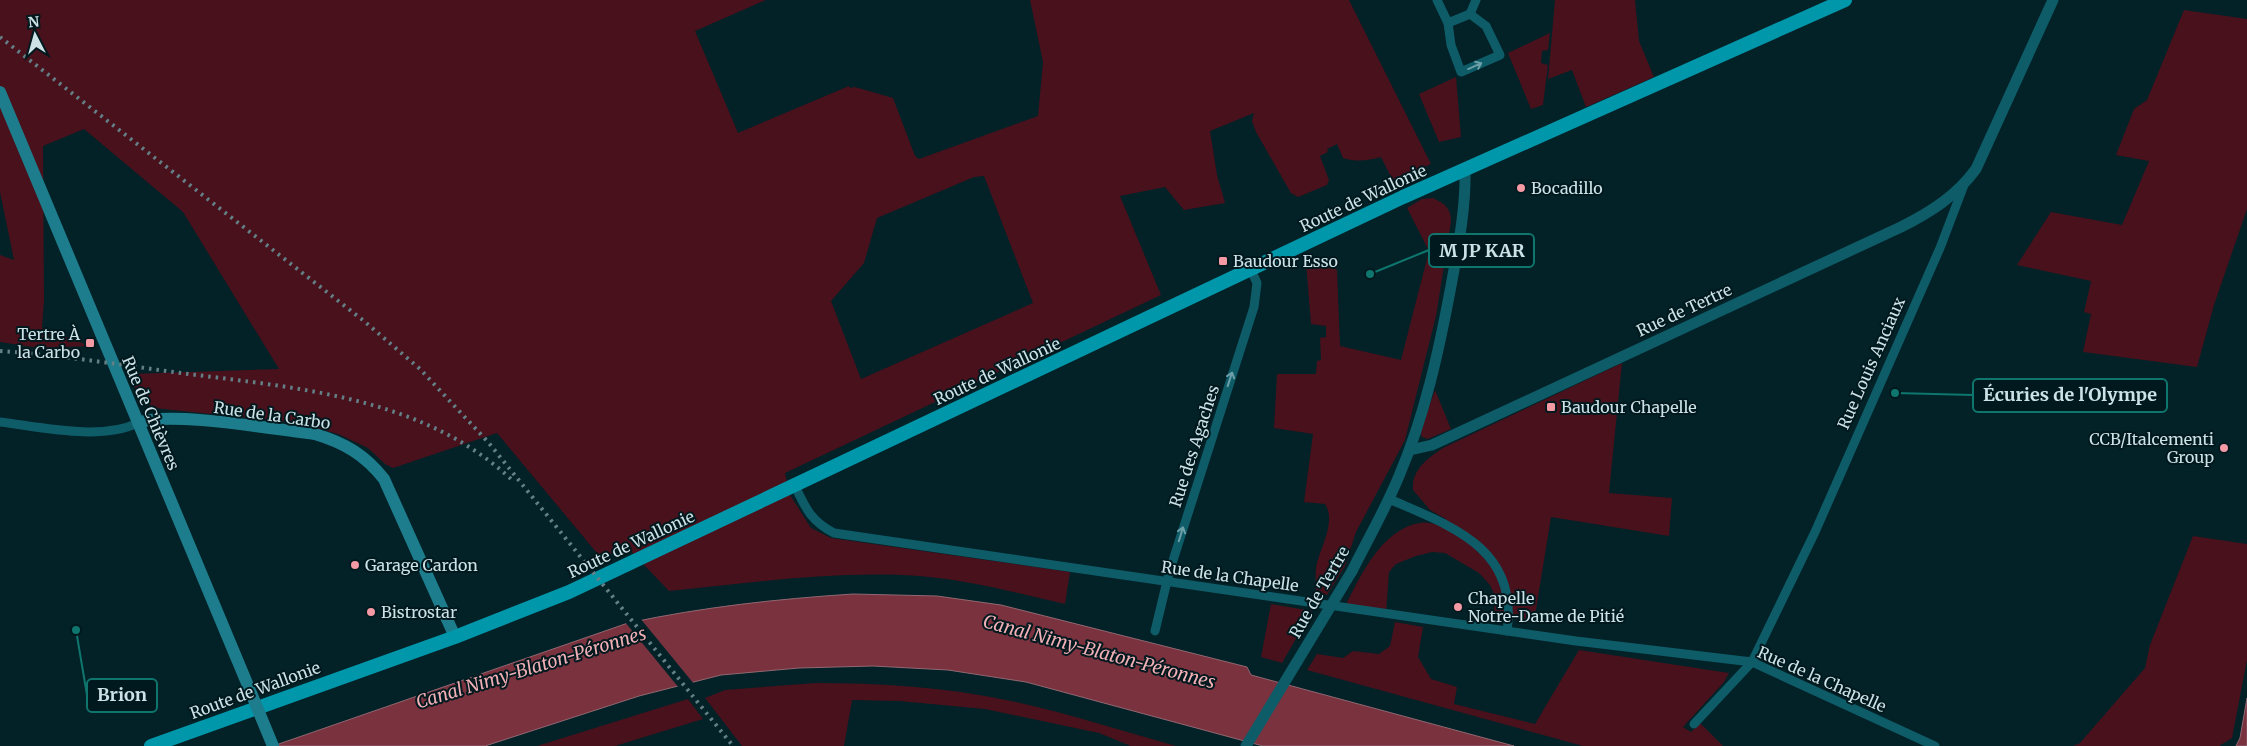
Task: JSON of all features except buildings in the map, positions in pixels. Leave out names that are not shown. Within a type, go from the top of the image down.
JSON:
[{"type":"main road","name":"Route de Wallonie","points":[[152,746],[455,637],[578,588],[1465,169],[1845,0]]},
{"type":"main road","name":"Rue de Chièvres","points":[[0,92],[273,746]]},
{"type":"main road","name":"Rue de la Carbo","points":[[138,423],[147,419],[176,419],[315,434],[336,440],[355,450],[370,462],[384,480],[455,637]]},
{"type":"street","points":[[1437,0],[1448,23],[1451,45],[1461,72],[1500,55],[1486,26],[1470,14]]},
{"type":"street","points":[[1448,23],[1470,14],[1476,0]]},
{"type":"street","name":"Rue Louis Anciaux","points":[[1694,724],[1752,662],[1815,532],[1940,248],[1964,185],[1976,169],[2053,0]]},
{"type":"street","name":"Rue de Tertre","points":[[1246,746],[1352,571],[1389,499],[1410,450],[1431,381],[1443,330],[1466,202],[1465,169]]},
{"type":"street","name":"Rue de Tertre","points":[[1410,450],[1439,442],[1901,227],[1936,208],[1964,185]]},
{"type":"street","name":"Rue des Agaches","points":[[1155,632],[1205,456],[1254,307],[1257,283],[1251,270]]},
{"type":"street","name":"Rue de la Carbo","points":[[0,422],[88,431],[130,427],[138,423]]},
{"type":"street","name":"Rue de la Chapelle","points":[[795,486],[803,504],[818,524],[834,533],[1507,631],[1752,662],[1935,746]]},
{"type":"street","points":[[1389,499],[1450,526],[1488,555],[1500,572],[1506,587],[1509,605],[1507,631]]},
{"type":"shaded area","points":[[0,0],[766,0],[695,31],[738,133],[849,86],[850,88],[855,87],[893,98],[915,156],[919,159],[1038,116],[1043,62],[1030,0],[1349,0],[1431,164],[1393,181],[1381,157],[1362,160],[1343,158],[1337,144],[1327,149],[1328,152],[1320,156],[1329,180],[1327,185],[1298,197],[1291,193],[1256,132],[1252,121],[1254,113],[1210,131],[1217,175],[1225,203],[1184,210],[1165,187],[1120,196],[1161,295],[785,473],[790,495],[811,528],[831,538],[1070,572],[1065,604],[993,587],[919,576],[825,576],[669,591],[627,547],[601,558],[497,433],[393,468],[385,464],[368,448],[338,434],[297,423],[154,408],[137,396],[131,374],[279,369],[183,212],[84,129],[43,146],[44,301],[42,328],[90,346],[39,348],[0,342],[0,255],[14,260],[0,192]],"holes":[[[984,176],[1033,303],[861,379],[831,301],[864,263],[877,218],[974,177]]]},
{"type":"shaded area","points":[[1555,0],[1635,0],[1639,41],[1654,77],[1586,107],[1572,70],[1548,79]]},
{"type":"shaded area","points":[[2184,10],[2247,19],[2247,209],[2214,305],[2197,367],[2083,352],[2091,314],[2084,312],[2091,281],[2017,265],[2051,212],[2122,225],[2149,161],[2116,155],[2134,109],[2147,100]]},
{"type":"shaded area","points":[[1550,33],[1548,50],[1542,51],[1541,63],[1548,65],[1543,105],[1531,109],[1508,53]]},
{"type":"shaded area","points":[[1456,77],[1461,137],[1439,142],[1419,94]]},
{"type":"shaded area","points":[[1433,198],[1446,207],[1450,213],[1451,222],[1436,316],[1405,440],[1356,532],[1345,566],[1327,595],[1316,592],[1316,568],[1329,519],[1325,504],[1304,502],[1313,434],[1274,428],[1277,374],[1316,374],[1317,361],[1321,360],[1320,338],[1326,337],[1326,326],[1311,324],[1306,263],[1321,258],[1337,270],[1340,346],[1401,360],[1429,251],[1407,208],[1422,199]]},
{"type":"shaded area","points":[[1622,363],[1609,493],[1672,498],[1669,536],[1551,517],[1534,622],[1500,617],[1494,613],[1495,596],[1490,585],[1479,573],[1445,553],[1432,552],[1396,564],[1389,572],[1386,613],[1344,608],[1373,556],[1394,534],[1406,527],[1420,523],[1443,526],[1446,519],[1430,510],[1413,490],[1415,476],[1426,460],[1443,448]]},
{"type":"shaded area","points":[[1435,390],[1451,429],[1428,439],[1422,437],[1420,432]]},
{"type":"shaded area","points":[[2193,536],[2247,544],[2247,660],[2232,738],[2219,746],[2073,746],[2080,743],[2145,668],[2150,645]]},
{"type":"shaded area","points":[[1271,604],[1312,611],[1282,663],[1261,657]]},
{"type":"shaded area","points":[[1395,622],[1423,627],[1418,657],[1431,679],[1457,687],[1454,704],[1535,724],[1579,650],[1729,673],[1724,682],[1683,727],[1691,732],[1700,723],[1723,746],[1583,746],[1307,670],[1317,654],[1343,658],[1353,651],[1379,654],[1390,646]]},
{"type":"shaded area","points":[[815,683],[913,687],[987,696],[1053,711],[1176,746],[1131,746],[1099,733],[985,709],[899,701],[852,700],[844,746],[742,746],[705,698],[725,690]]},
{"type":"shaded area","points":[[688,699],[703,719],[615,746],[537,746]]},
{"type":"water","name":"Canal Nimy-Blaton-Péronnes","points":[[853,594],[937,596],[1001,605],[1247,667],[1251,675],[1514,746],[1263,746],[1026,682],[948,670],[873,666],[799,668],[721,675],[639,696],[485,746],[273,746],[628,623],[740,604]]},
{"type":"water","points":[[2247,698],[2247,746],[2236,746],[2240,738]]},
{"type":"pier","points":[[640,618],[694,684],[679,688],[625,622]]},
{"type":"railway","points":[[0,37],[364,321],[420,369],[488,442],[733,746]]},
{"type":"railway","points":[[0,351],[268,384],[355,400],[397,413],[438,430],[476,451],[511,479]]},
{"type":"place","name":"Bocadillo","points":[[1521,188]]},
{"type":"place","name":"Baudour Esso","points":[[1223,261]]},
{"type":"place","name":"M JP KAR","points":[[1370,274]]},
{"type":"place","name":"Tertre À la Carbo","points":[[90,343]]},
{"type":"place","name":"Écuries de l'Olympe","points":[[1895,393]]},
{"type":"place","name":"Baudour Chapelle","points":[[1551,407]]},
{"type":"place","name":"CCB/Italcementi Group","points":[[2224,448]]},
{"type":"place","name":"Garage Cardon","points":[[355,565]]},
{"type":"place","name":"Chapelle Notre-Dame de Pitié","points":[[1458,607]]},
{"type":"place","name":"Bistrostar","points":[[371,612]]},
{"type":"place","name":"Brion","points":[[76,630]]}]
